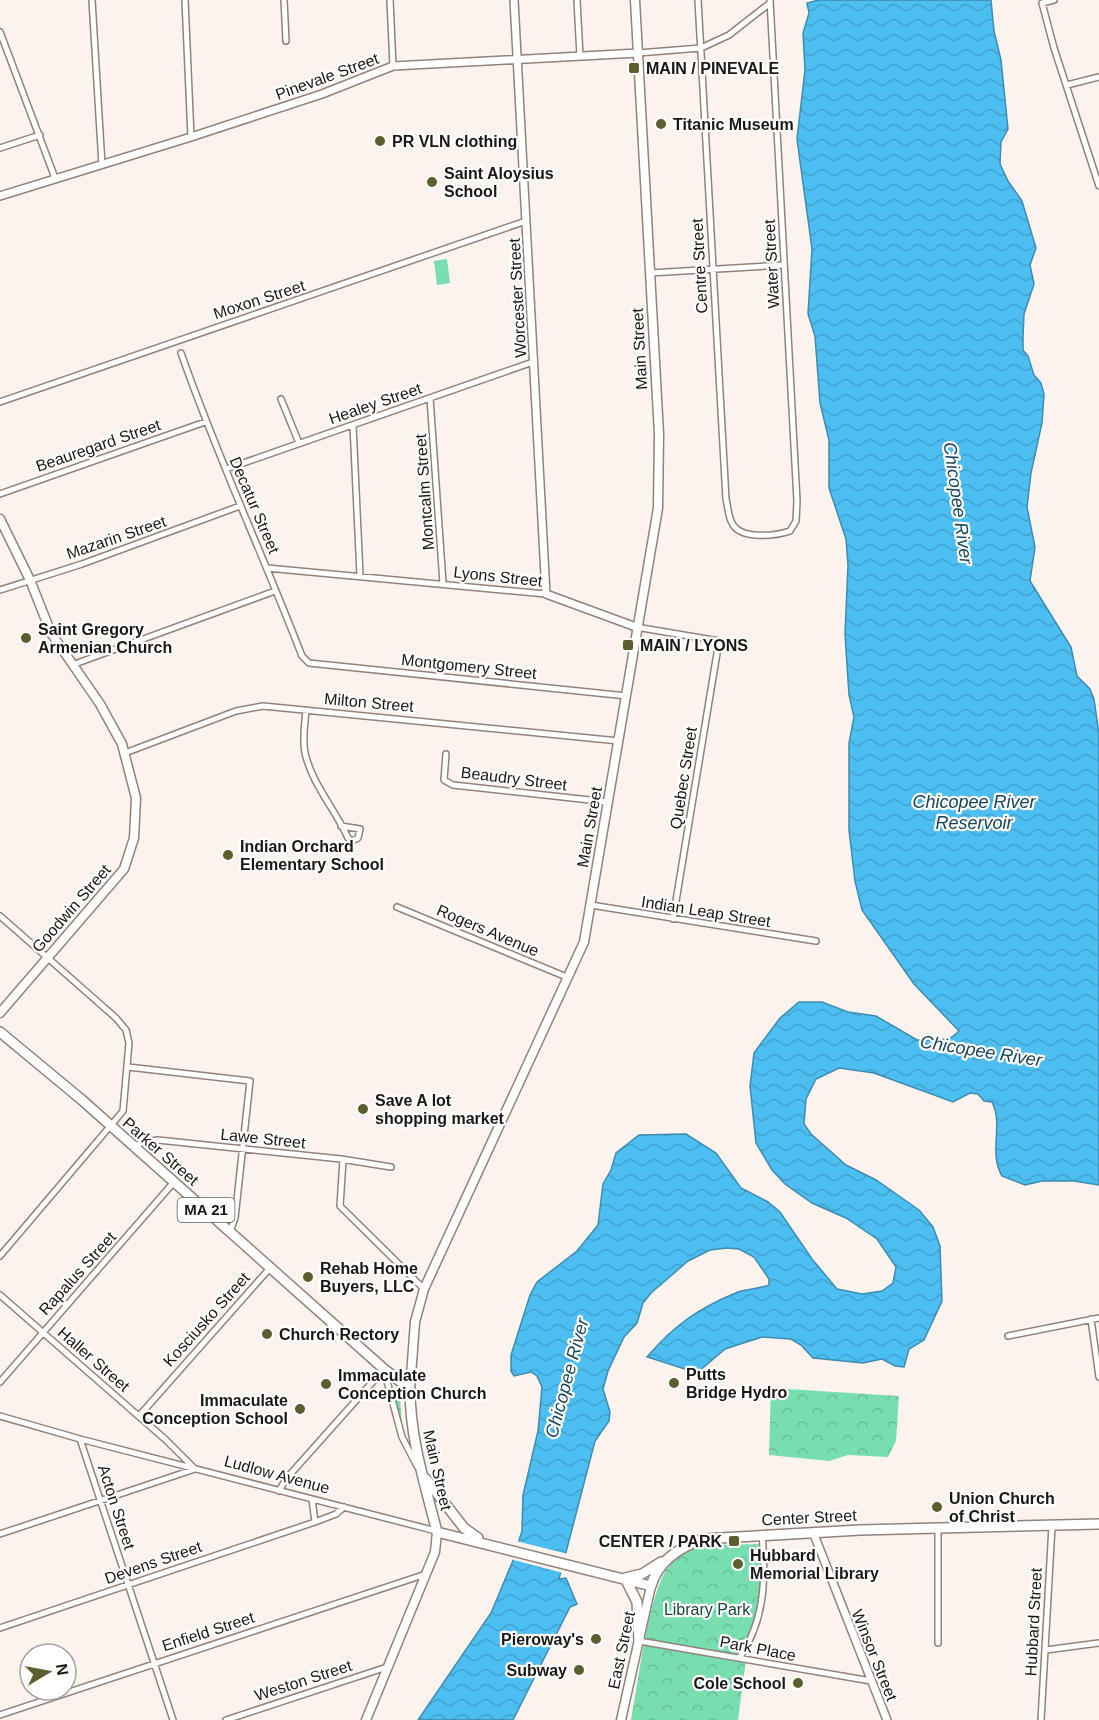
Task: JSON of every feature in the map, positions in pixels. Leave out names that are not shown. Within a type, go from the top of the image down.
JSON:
[{"type":"main road","name":"Main Street","points":[[366,1720],[435,1552],[437,1532],[420,1469],[412,1425],[410,1389],[415,1322],[424,1289],[584,942],[660,494],[651,273],[635,0]]},
{"type":"main road","name":"Goodwin Street","points":[[0,519],[30,580],[51,633],[100,704],[125,753],[136,798],[134,838],[124,869],[0,1013]]},
{"type":"main road","name":"Parker Street","points":[[0,1032],[174,1182],[384,1369],[410,1389]]},
{"type":"main road","points":[[420,1469],[440,1500],[464,1528],[485,1542]]},
{"type":"main road","name":"Center Street","points":[[651,1586],[657,1572],[673,1553],[685,1545],[703,1539],[813,1532],[1099,1524]]},
{"type":"main road","name":"Ludlow Avenue","points":[[437,1532],[625,1578]]},
{"type":"main road","points":[[625,1578],[644,1573],[673,1553]]},
{"type":"main road","points":[[625,1578],[651,1586]]},
{"type":"main road","points":[[625,1578],[638,1602],[639,1641]]},
{"type":"main road","name":"East Street","points":[[621,1720],[651,1586]]},
{"type":"street","points":[[92,0],[102,165]]},
{"type":"street","points":[[185,0],[191,137]]},
{"type":"street","points":[[284,0],[286,41]]},
{"type":"street","points":[[390,0],[393,66]]},
{"type":"street","name":"Worcester Street","points":[[514,0],[546,594]]},
{"type":"street","points":[[577,0],[580,56]]},
{"type":"street","name":"Centre Street","points":[[698,0],[723,473],[729,513],[736,529]]},
{"type":"street","points":[[1054,0],[1042,3],[1099,186]]},
{"type":"street","name":"Pinevale Street","points":[[0,196],[322,94],[393,66],[701,48],[729,35],[770,2]]},
{"type":"street","name":"Water Street","points":[[736,529],[745,534],[786,532],[794,527],[797,501],[770,2]]},
{"type":"street","points":[[0,32],[55,178]]},
{"type":"street","points":[[0,58],[9,55]]},
{"type":"street","points":[[1067,85],[1099,77]]},
{"type":"street","points":[[0,148],[40,135]]},
{"type":"street","points":[[1091,164],[1099,162]]},
{"type":"street","name":"Moxon Street","points":[[0,402],[526,221]]},
{"type":"street","points":[[651,273],[784,265]]},
{"type":"street","name":"Decatur Street","points":[[181,353],[205,422],[302,656],[309,663]]},
{"type":"street","name":"Healey Street","points":[[226,469],[533,362]]},
{"type":"street","name":"Montcalm Street","points":[[430,398],[443,583]]},
{"type":"street","points":[[281,399],[298,443]]},
{"type":"street","name":"Beauregard Street","points":[[0,494],[205,422]]},
{"type":"street","points":[[353,425],[360,575]]},
{"type":"street","name":"Mazarin Street","points":[[0,590],[240,506]]},
{"type":"street","name":"Lyons Street","points":[[267,568],[546,594],[636,627],[719,641]]},
{"type":"street","points":[[72,665],[275,591]]},
{"type":"street","name":"Quebec Street","points":[[674,919],[719,641]]},
{"type":"street","name":"Montgomery Street","points":[[309,663],[627,696]]},
{"type":"street","name":"Milton Street","points":[[125,753],[242,709],[268,706],[619,741]]},
{"type":"street","points":[[306,710],[305,753],[321,790],[341,825]]},
{"type":"street","name":"Beaudry Street","points":[[446,754],[444,780],[453,784],[608,802]]},
{"type":"street","name":"Indian Leap Street","points":[[591,905],[816,941]]},
{"type":"street","name":"Rogers Avenue","points":[[397,907],[568,978]]},
{"type":"street","points":[[0,916],[122,1025],[129,1043],[123,1111],[111,1128],[0,1256]]},
{"type":"street","points":[[128,1067],[250,1081],[243,1149],[230,1232]]},
{"type":"street","name":"Lawe Street","points":[[134,1147],[143,1142],[158,1140],[391,1167]]},
{"type":"street","points":[[344,1160],[340,1206],[424,1289]]},
{"type":"street","name":"Rapalus Street","points":[[0,1382],[174,1182]]},
{"type":"street","name":"Kosciusko Street","points":[[139,1416],[270,1268]]},
{"type":"street","name":"Haller Street","points":[[0,1295],[139,1416],[195,1469]]},
{"type":"street","points":[[1008,1336],[1099,1318]]},
{"type":"street","points":[[1091,1319],[1099,1377]]},
{"type":"street","points":[[384,1369],[402,1437],[420,1469]]},
{"type":"street","points":[[279,1491],[286,1479],[384,1369]]},
{"type":"street","name":"Ludlow Avenue","points":[[0,1416],[437,1532]]},
{"type":"street","name":"Acton Street","points":[[80,1439],[173,1720]]},
{"type":"street","points":[[0,1534],[195,1469]]},
{"type":"street","points":[[312,1499],[315,1522]]},
{"type":"street","name":"Devens Street","points":[[0,1628],[315,1522],[336,1514],[344,1507]]},
{"type":"street","name":"Hubbard Street","points":[[1041,1720],[1052,1526]]},
{"type":"street","points":[[938,1529],[938,1643]]},
{"type":"street","name":"Winsor Street","points":[[813,1532],[887,1720]]},
{"type":"street","points":[[740,1658],[756,1629],[764,1590],[762,1534]]},
{"type":"street","name":"Enfield Street","points":[[0,1715],[426,1574]]},
{"type":"street","name":"Park Place","points":[[639,1641],[817,1674],[871,1681]]},
{"type":"street","points":[[1046,1650],[1099,1643]]},
{"type":"street","name":"Weston Street","points":[[226,1720],[389,1667]]},
{"type":"green space","points":[[447,259],[450,283],[437,285],[434,261]]},
{"type":"green space","points":[[389,1384],[400,1397],[402,1426],[389,1387]]},
{"type":"green space","points":[[771,1388],[899,1396],[896,1441],[888,1457],[848,1455],[829,1461],[769,1455]]},
{"type":"green space","name":"Library Park","points":[[763,1544],[760,1602],[754,1628],[741,1657],[746,1659],[738,1720],[631,1720],[649,1622],[659,1585],[668,1568],[682,1555],[701,1547]]},
{"type":"water","name":"Chicopee River Reservoir","points":[[819,0],[991,0],[994,31],[1001,60],[1008,129],[1001,142],[1000,164],[1008,181],[1022,201],[1036,248],[1030,265],[1034,284],[1024,314],[1023,337],[1023,350],[1028,356],[1034,375],[1041,383],[1044,394],[1042,423],[1031,473],[1027,507],[1035,547],[1030,581],[1071,647],[1077,676],[1090,689],[1094,699],[1099,734],[1099,1185],[1074,1181],[1042,1181],[1025,1185],[1002,1176],[996,1158],[997,1120],[995,1111],[992,1102],[984,1101],[978,1094],[970,1093],[953,1102],[874,1073],[839,1068],[816,1079],[806,1099],[804,1124],[811,1134],[846,1165],[876,1180],[919,1210],[933,1227],[940,1246],[942,1301],[924,1340],[909,1349],[904,1367],[895,1366],[882,1359],[863,1363],[813,1358],[801,1345],[791,1339],[762,1337],[725,1349],[697,1373],[647,1357],[677,1327],[699,1311],[738,1292],[769,1285],[769,1279],[754,1257],[739,1249],[710,1250],[688,1261],[651,1293],[643,1303],[637,1323],[624,1337],[608,1371],[603,1389],[610,1412],[609,1421],[595,1441],[559,1579],[566,1578],[577,1604],[570,1607],[513,1720],[418,1720],[491,1613],[512,1563],[522,1531],[523,1495],[538,1431],[542,1387],[537,1376],[531,1372],[514,1376],[511,1371],[511,1355],[530,1295],[537,1282],[577,1251],[598,1225],[603,1184],[611,1170],[616,1153],[639,1135],[686,1134],[716,1153],[741,1188],[768,1202],[780,1212],[812,1259],[837,1289],[862,1294],[882,1291],[893,1283],[896,1267],[877,1239],[846,1218],[812,1203],[785,1184],[772,1170],[756,1143],[750,1086],[754,1053],[780,1018],[799,1002],[822,1002],[848,1012],[876,1016],[917,1040],[941,1040],[952,1037],[959,1031],[914,984],[862,910],[855,881],[849,830],[849,743],[854,717],[849,695],[845,634],[848,565],[846,539],[829,488],[829,440],[820,403],[815,336],[808,314],[812,249],[797,139],[805,70],[803,33],[809,13],[807,3]]},
{"type":"pier","points":[[516,1541],[568,1554],[563,1573],[510,1559]]},
{"type":"place","name":"MAIN / PINEVALE","points":[[634,68]]},
{"type":"place","name":"Titanic Museum","points":[[661,124]]},
{"type":"place","name":"PR VLN clothing","points":[[380,141]]},
{"type":"place","name":"Saint Aloysius School","points":[[432,182]]},
{"type":"place","name":"Saint Gregory Armenian Church","points":[[26,638]]},
{"type":"place","name":"MAIN / LYONS","points":[[628,645]]},
{"type":"place","name":"Indian Orchard Elementary School","points":[[228,855]]},
{"type":"place","name":"Save A lot shopping market","points":[[363,1109]]},
{"type":"place","name":"Rehab Home Buyers, LLC","points":[[308,1277]]},
{"type":"place","name":"Church Rectory","points":[[267,1334]]},
{"type":"place","name":"Putts Bridge Hydro","points":[[674,1383]]},
{"type":"place","name":"Immaculate Conception Church","points":[[326,1384]]},
{"type":"place","name":"Immaculate Conception School","points":[[300,1409]]},
{"type":"place","name":"Union Church of Christ","points":[[937,1507]]},
{"type":"place","name":"CENTER / PARK","points":[[734,1541]]},
{"type":"place","name":"Hubbard Memorial Library","points":[[738,1564]]},
{"type":"place","name":"Pieroway's","points":[[596,1639]]},
{"type":"place","name":"Subway","points":[[579,1670]]},
{"type":"place","name":"Cole School","points":[[798,1683]]},
{"type":"water label","name":"Chicopee River","points":[[958,503]]},
{"type":"water label","name":"Chicopee River","points":[[981,1051]]},
{"type":"water label","name":"Chicopee River","points":[[567,1378]]}]
